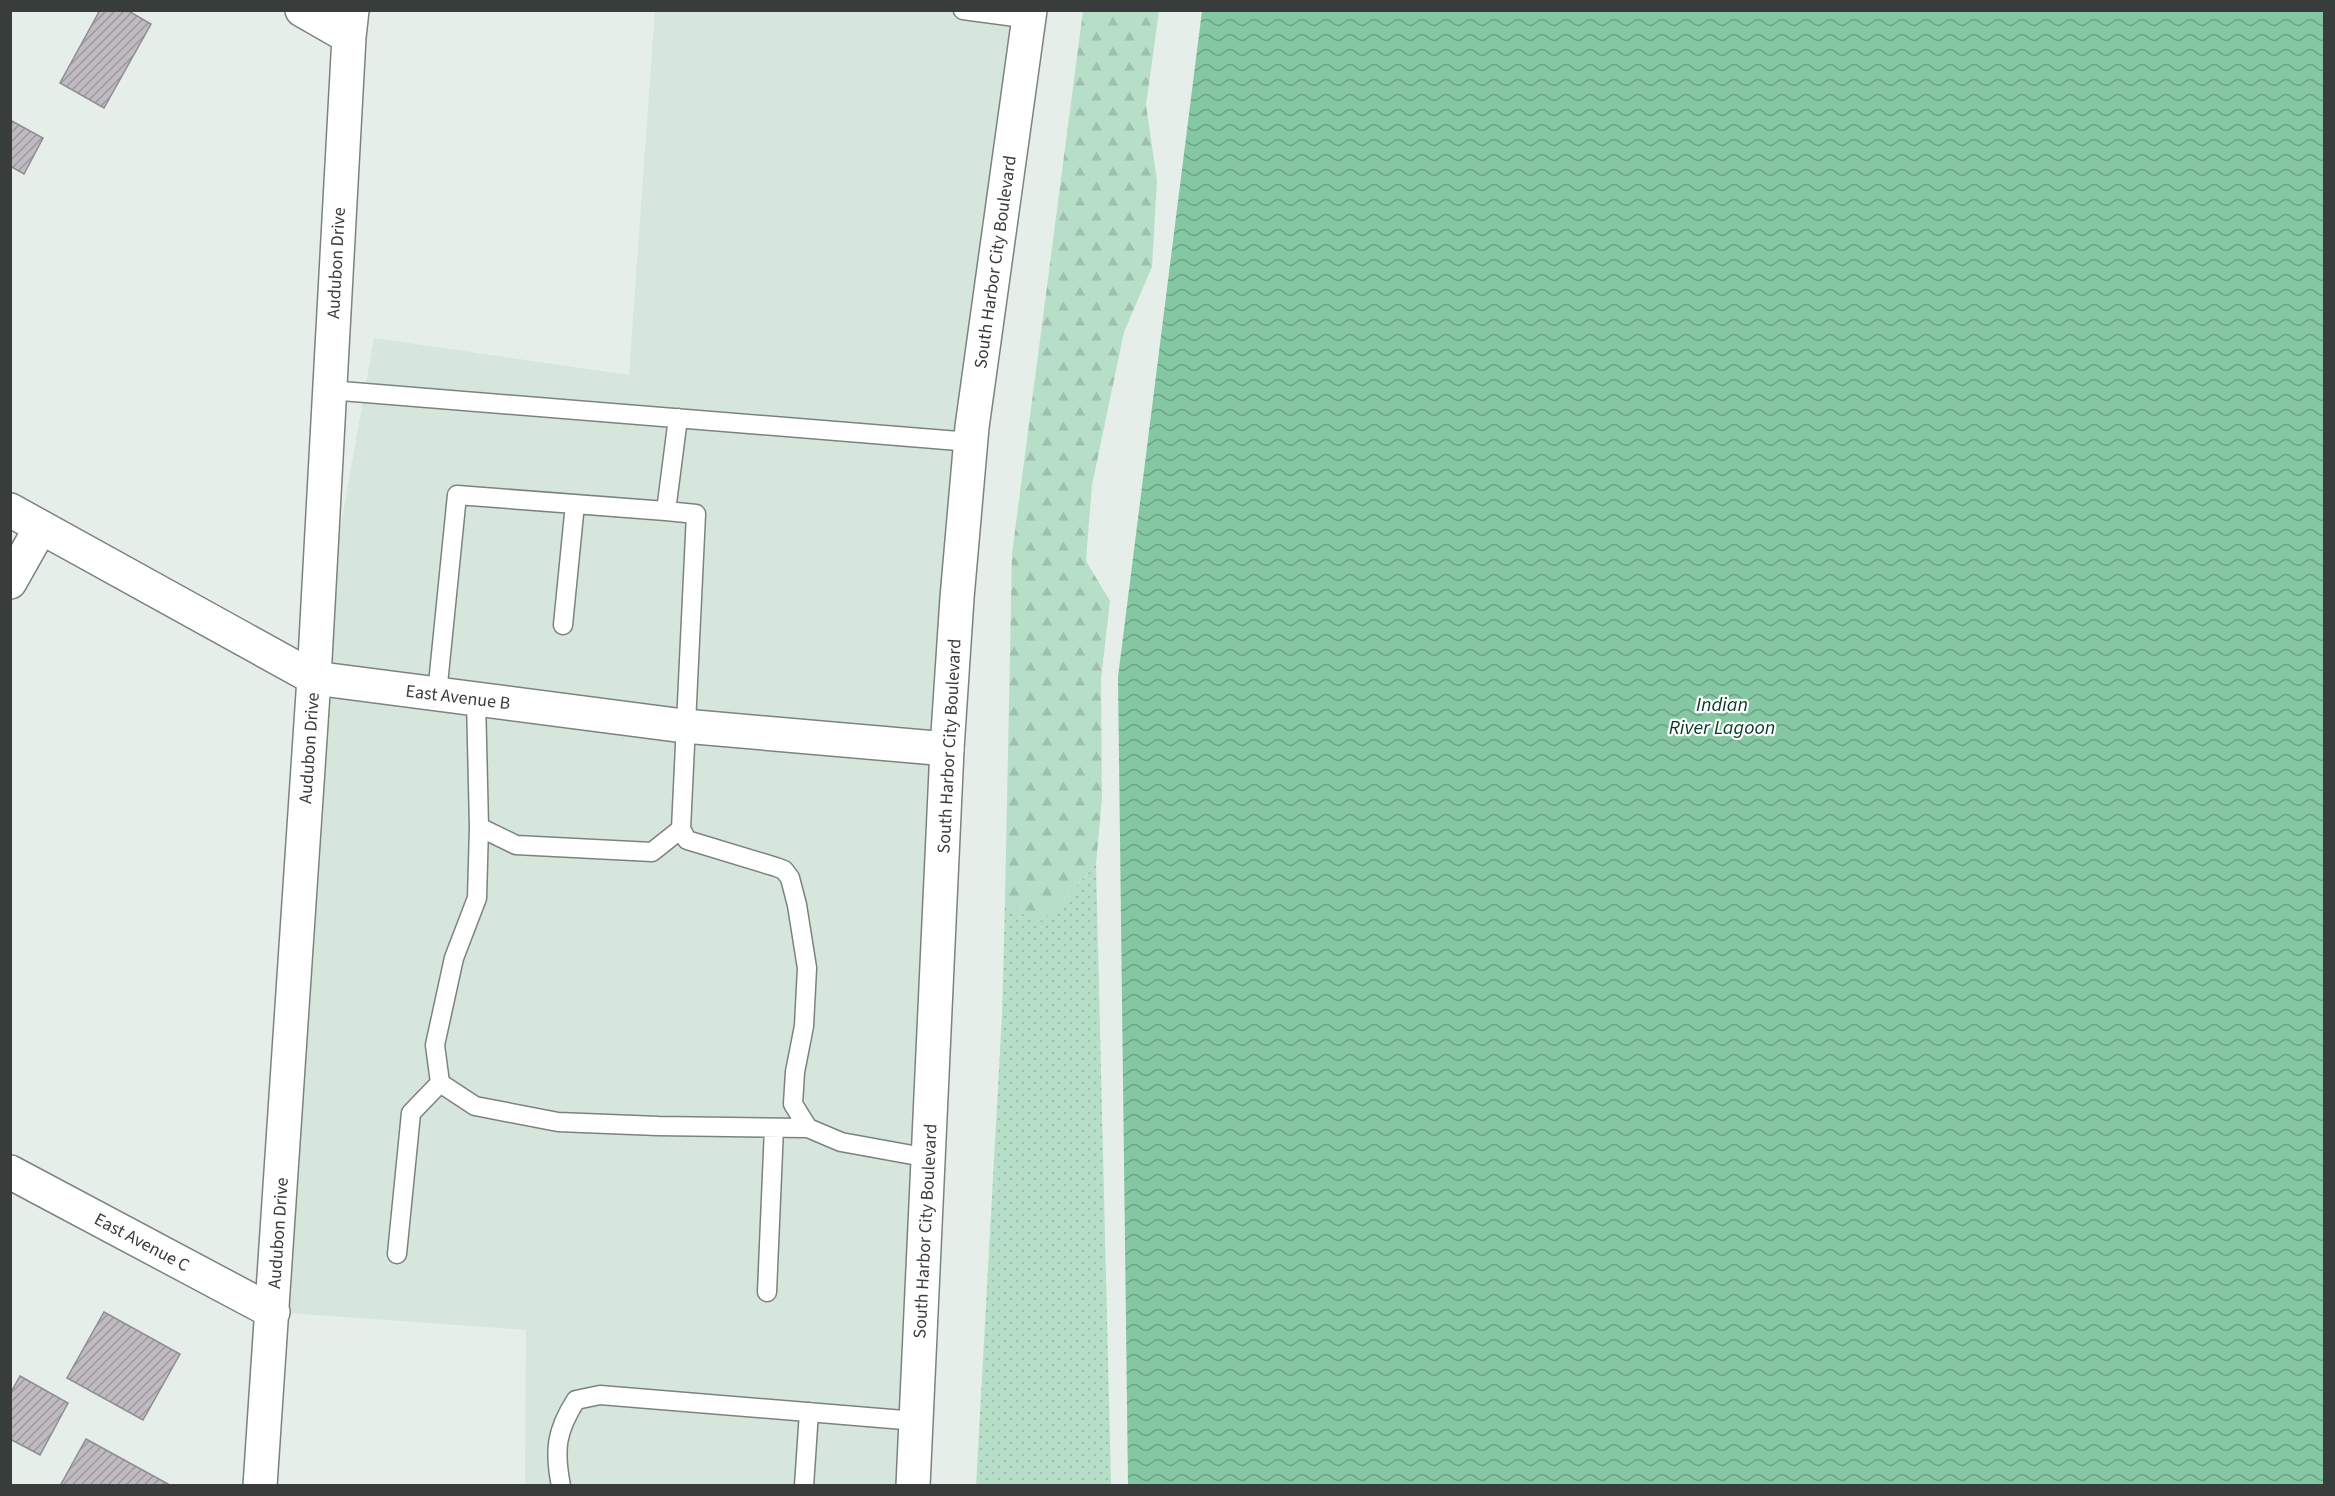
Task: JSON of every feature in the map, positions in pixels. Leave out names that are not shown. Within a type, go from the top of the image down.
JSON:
[{"type":"street","points":[[302,10],[350,24]]},
{"type":"street","name":"South Harbor City Boulevard","points":[[913,1485],[947,749],[971,442],[1029,15]]},
{"type":"street","name":"Audubon Drive","points":[[260,1485],[314,678],[350,24]]},
{"type":"street","name":"East Avenue B","points":[[10,510],[314,678],[684,726],[947,749]]},
{"type":"street","points":[[10,582],[41,527]]},
{"type":"street","name":"East Avenue C","points":[[10,1172],[273,1312]]},
{"type":"lane","points":[[963,10],[1029,15]]},
{"type":"lane","points":[[330,390],[971,442]]},
{"type":"lane","points":[[666,511],[678,418]]},
{"type":"lane","points":[[437,694],[457,495],[696,514],[684,726],[681,830],[687,840],[776,867],[784,870],[790,878],[797,905],[807,968],[804,1026],[795,1072],[793,1104],[808,1128]]},
{"type":"lane","points":[[564,625],[575,504]]},
{"type":"lane","points":[[477,699],[479,827],[477,898],[454,958],[435,1045],[440,1083],[475,1106],[558,1122],[808,1128],[841,1142],[929,1158]]},
{"type":"lane","points":[[479,827],[516,845],[652,852],[681,830]]},
{"type":"lane","points":[[397,1254],[411,1113],[440,1083]]},
{"type":"lane","points":[[767,1292],[774,1128]]},
{"type":"lane","points":[[561,1485],[555,1458],[563,1420],[576,1400],[600,1395],[916,1421]]},
{"type":"lane","points":[[804,1485],[808,1412]]},
{"type":"shaded area","points":[[655,11],[1041,11],[947,766],[921,1485],[525,1485],[526,1330],[273,1312],[314,678],[374,338],[629,375]]},
{"type":"green space","points":[[1083,11],[1159,11],[1146,105],[1157,181],[1152,267],[1124,332],[1092,485],[1086,561],[1110,601],[1101,679],[1102,798],[1096,864],[1062,902],[1037,924],[1005,901],[1012,554]]},
{"type":"green space","points":[[1096,864],[1111,1485],[976,1486],[1002,1015],[1005,901],[1037,923],[1062,902]]},
{"type":"water","name":"Indian River Lagoon","points":[[1202,11],[2324,11],[2324,1485],[1128,1485],[1118,677]]},
{"type":"building","points":[[100,10],[127,10],[151,24],[104,108],[60,83]]},
{"type":"building","points":[[10,120],[43,138],[24,174],[10,166]]},
{"type":"building","points":[[104,1312],[180,1354],[143,1420],[67,1378]]},
{"type":"building","points":[[20,1376],[68,1403],[40,1455],[10,1439],[10,1394]]},
{"type":"building","points":[[86,1439],[168,1484],[168,1486],[60,1486]]}]
